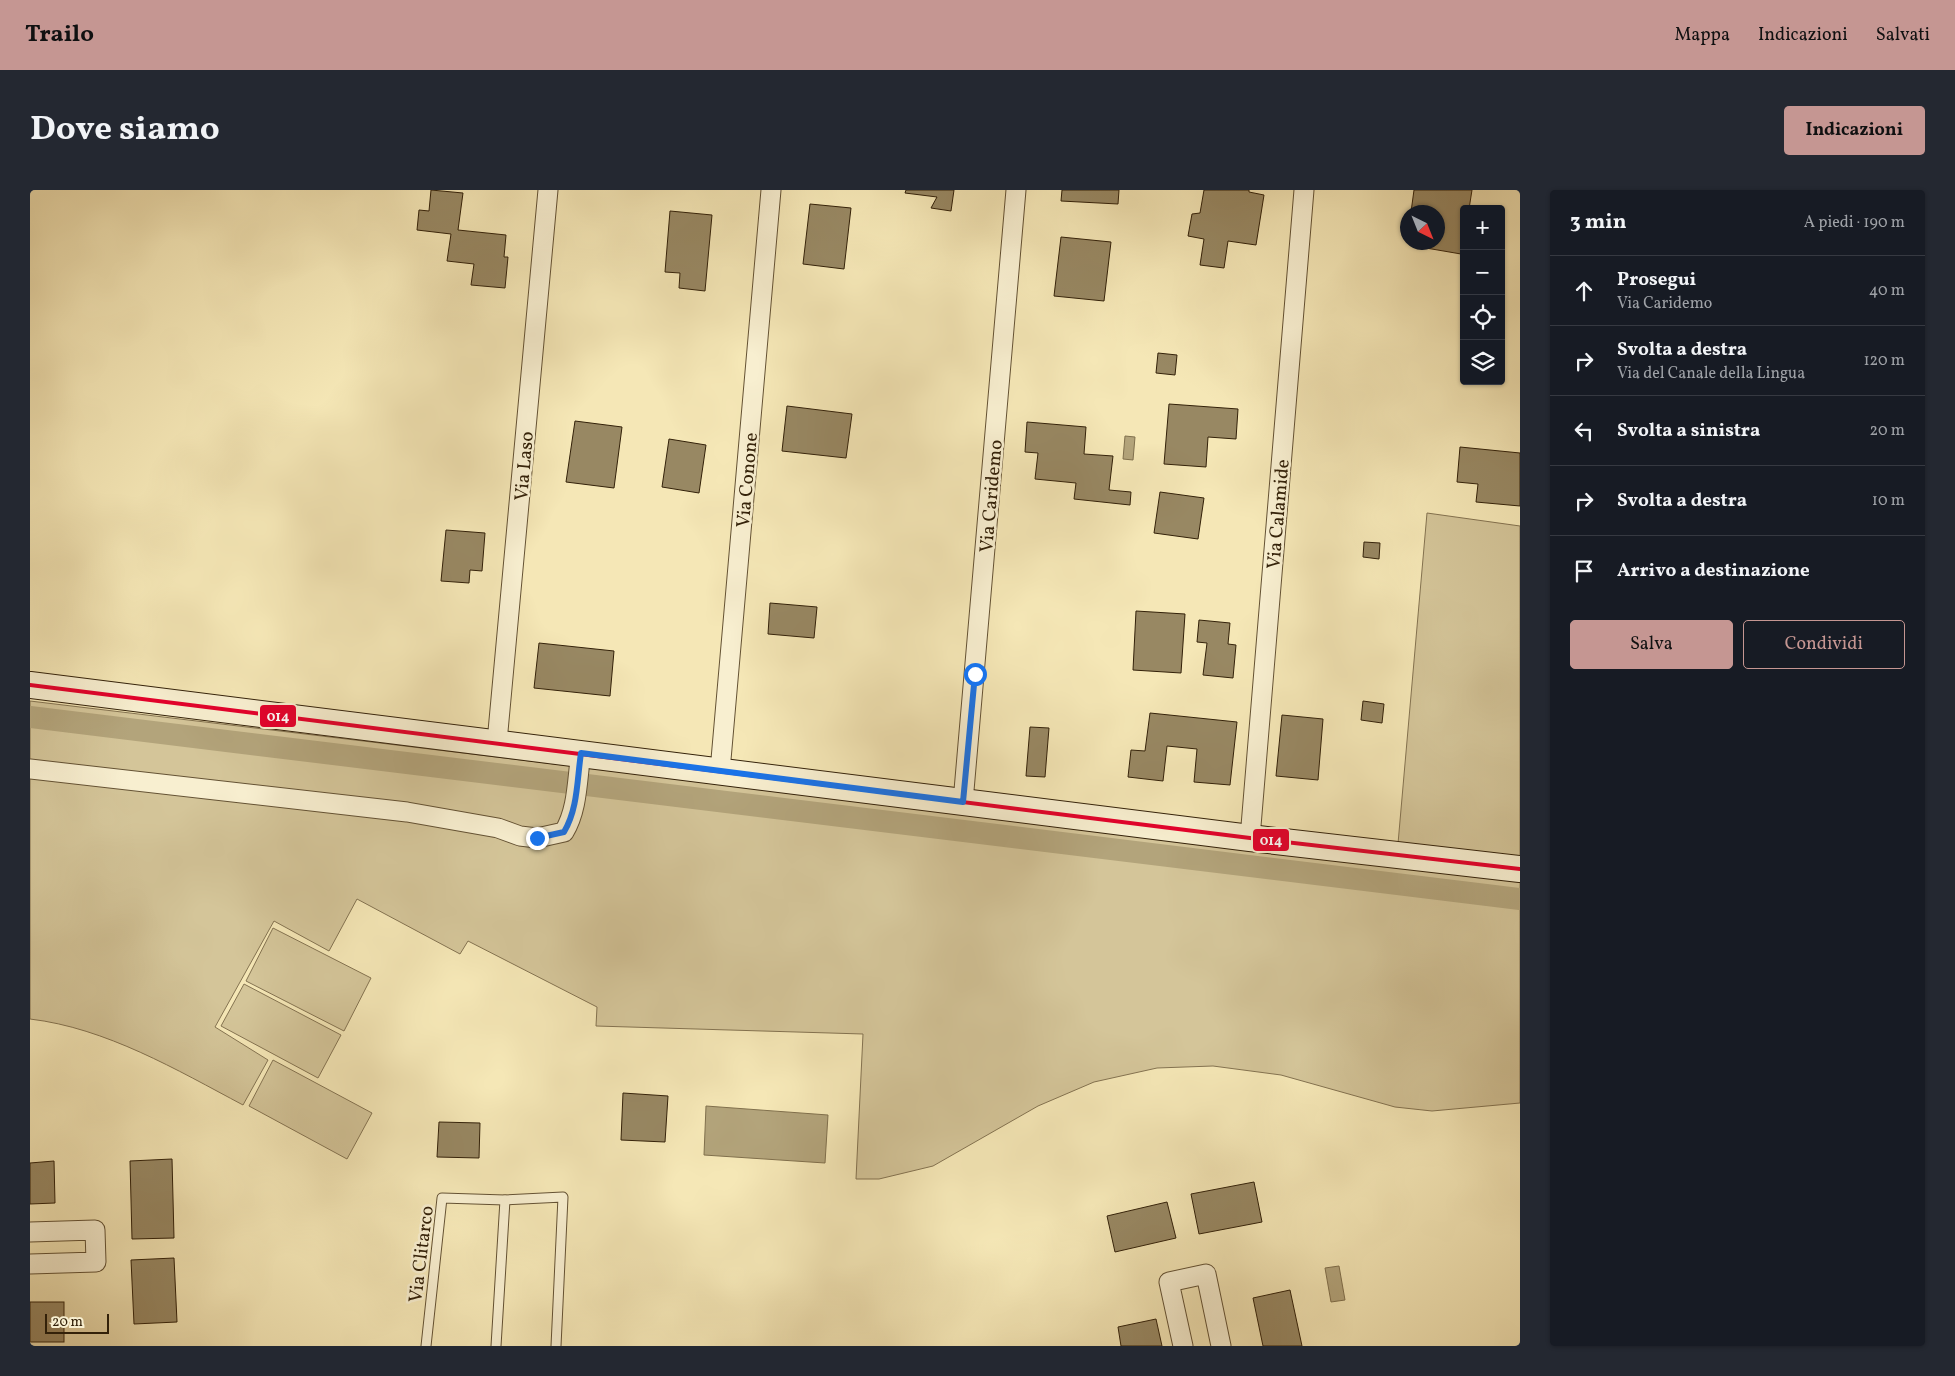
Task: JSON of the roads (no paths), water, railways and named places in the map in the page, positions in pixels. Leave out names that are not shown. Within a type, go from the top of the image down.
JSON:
[{"type":"street","name":"Via Laso","points":[[497,742],[548,190]]},
{"type":"street","name":"Via Conone","points":[[720,771],[771,190]]},
{"type":"street","name":"Via Caridemo","points":[[963,802],[1016,190]]},
{"type":"street","name":"Via Calamide","points":[[1250,838],[1304,190]]},
{"type":"street","points":[[30,685],[497,742],[580,763],[720,771],[1250,838],[1520,869]]},
{"type":"street","points":[[30,770],[407,812],[498,828],[520,836],[537,838],[564,832],[574,809],[580,763]]},
{"type":"street","points":[[30,1232],[95,1230],[96,1262],[30,1264]]},
{"type":"street","points":[[1183,1346],[1169,1282],[1206,1274],[1221,1346]]},
{"type":"lane","name":"Via Clitarco","points":[[426,1346],[442,1198],[505,1200],[562,1197],[556,1346]]},
{"type":"lane","points":[[496,1346],[505,1200]]},
{"type":"waterway","points":[[30,717],[1520,899]]}]
